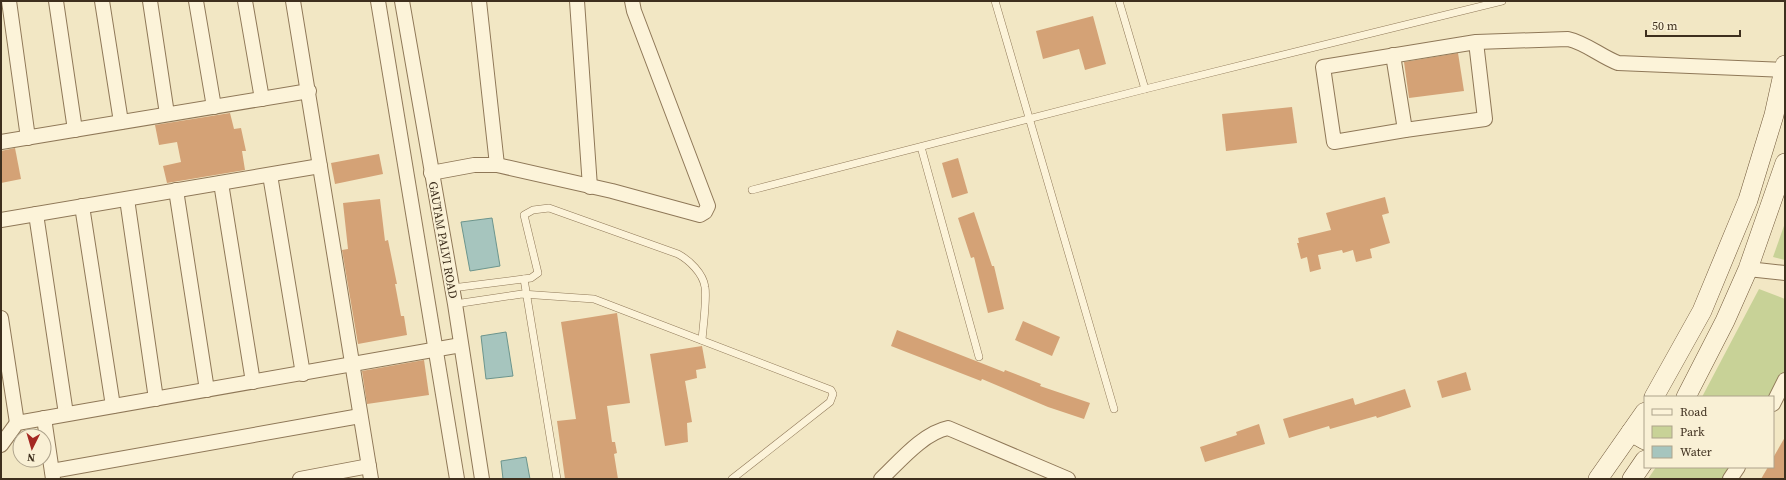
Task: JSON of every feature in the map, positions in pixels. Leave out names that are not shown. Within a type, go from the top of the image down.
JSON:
[{"type":"main road","points":[[1655,396],[1702,311],[1748,200],[1774,115],[1784,67]]},
{"type":"main road","points":[[1686,396],[1748,269],[1771,208],[1785,163]]},
{"type":"main road","points":[[1598,479],[1638,436],[1644,415]]},
{"type":"main road","points":[[1632,479],[1644,461]]},
{"type":"street","points":[[9,1],[28,138]]},
{"type":"street","points":[[56,1],[76,130]]},
{"type":"street","points":[[102,1],[121,122]]},
{"type":"street","points":[[150,1],[167,114]]},
{"type":"street","points":[[196,1],[214,107]]},
{"type":"street","points":[[245,1],[262,99]]},
{"type":"street","points":[[294,1],[370,472],[300,479]]},
{"type":"street","name":"GAUTAM PALVI ROAD","points":[[378,1],[457,479]]},
{"type":"street","name":"GAUTAM PALVI ROAD","points":[[402,1],[455,304],[482,479]]},
{"type":"street","points":[[479,1],[497,165]]},
{"type":"street","points":[[577,1],[590,187]]},
{"type":"street","points":[[431,173],[474,165],[497,165],[700,215],[707,209],[708,206],[634,11],[632,1]]},
{"type":"street","points":[[1476,42],[1485,120],[1404,130],[1334,142],[1323,68],[1393,55],[1476,42],[1568,39],[1580,42],[1604,57],[1618,63],[1784,67]]},
{"type":"street","points":[[1393,55],[1404,130]]},
{"type":"street","points":[[1,142],[309,91]]},
{"type":"street","points":[[1,220],[320,166]]},
{"type":"street","points":[[270,175],[303,374]]},
{"type":"street","points":[[221,183],[253,382]]},
{"type":"street","points":[[176,190],[207,390]]},
{"type":"street","points":[[127,199],[156,399]]},
{"type":"street","points":[[82,206],[113,406]]},
{"type":"street","points":[[36,214],[66,414]]},
{"type":"street","points":[[1748,269],[1785,273]]},
{"type":"street","points":[[1,318],[17,422],[1,445]]},
{"type":"street","points":[[17,422],[352,366],[461,345]]},
{"type":"street","points":[[1774,402],[1785,380]]},
{"type":"street","points":[[44,418],[52,475],[360,416]]},
{"type":"street","points":[[881,479],[926,438],[934,432],[948,428],[1068,479]]},
{"type":"street","points":[[1730,479],[1737,468]]},
{"type":"lane","points":[[995,1],[1114,409]]},
{"type":"lane","points":[[1119,1],[1145,89]]},
{"type":"lane","points":[[752,190],[1145,89],[1502,1]]},
{"type":"lane","points":[[921,147],[979,357]]},
{"type":"lane","points":[[452,288],[531,278],[538,273],[524,215],[533,210],[549,208],[678,254],[688,260],[698,273],[705,286],[702,340]]},
{"type":"lane","points":[[524,279],[525,294],[557,479]]},
{"type":"lane","points":[[455,304],[525,294],[594,299],[831,390],[833,394],[830,402],[732,479]]},
{"type":"green space","points":[[1785,223],[1785,260],[1773,257]]},
{"type":"green space","points":[[1759,289],[1785,299],[1785,370],[1771,396],[1703,396]]},
{"type":"green space","points":[[1655,468],[1730,468],[1724,479],[1648,479]]},
{"type":"water","points":[[492,218],[500,266],[470,271],[461,222]]},
{"type":"water","points":[[506,332],[513,376],[486,379],[481,336]]},
{"type":"water","points":[[526,457],[530,479],[503,479],[501,461]]},
{"type":"building","points":[[1093,16],[1106,64],[1085,70],[1079,49],[1043,59],[1036,31]]},
{"type":"building","points":[[1458,53],[1464,91],[1409,98],[1404,62]]},
{"type":"building","points":[[1292,107],[1297,143],[1226,151],[1222,114]]},
{"type":"building","points":[[230,113],[234,129],[241,128],[246,151],[242,151],[245,170],[167,183],[163,166],[181,162],[177,142],[159,145],[155,125]]},
{"type":"building","points":[[15,148],[21,179],[1,183],[1,151]]},
{"type":"building","points":[[379,154],[383,174],[335,184],[331,163]]},
{"type":"building","points":[[958,158],[968,193],[952,198],[942,163]]},
{"type":"building","points":[[1385,197],[1389,213],[1382,215],[1390,243],[1370,249],[1372,258],[1356,262],[1353,250],[1343,253],[1342,250],[1318,255],[1321,269],[1310,272],[1307,257],[1301,259],[1297,243],[1299,243],[1298,238],[1331,230],[1326,213]]},
{"type":"building","points":[[380,199],[385,241],[388,240],[397,284],[395,284],[401,316],[404,316],[407,335],[358,344],[342,250],[348,249],[343,203]]},
{"type":"building","points":[[974,212],[992,266],[994,266],[1004,309],[988,313],[974,257],[971,258],[958,218]]},
{"type":"building","points":[[617,313],[630,403],[607,406],[612,442],[615,442],[617,453],[614,454],[618,479],[565,479],[557,421],[576,419],[561,322]]},
{"type":"building","points":[[1023,321],[1060,337],[1052,356],[1015,340]]},
{"type":"building","points":[[897,330],[1004,372],[1005,370],[1041,384],[1040,386],[1090,403],[1084,419],[1048,407],[982,379],[981,381],[891,346]]},
{"type":"building","points":[[702,346],[706,368],[696,370],[697,378],[685,381],[692,422],[687,423],[688,442],[665,446],[650,354]]},
{"type":"building","points":[[424,360],[429,395],[367,404],[362,371]]},
{"type":"building","points":[[1466,372],[1471,390],[1442,398],[1437,381]]},
{"type":"building","points":[[1405,389],[1411,407],[1377,418],[1376,416],[1330,429],[1329,426],[1289,438],[1283,419],[1353,398],[1355,405]]},
{"type":"building","points":[[1259,424],[1265,444],[1205,462],[1200,447],[1237,435],[1236,432]]},
{"type":"building","points":[[1785,437],[1785,479],[1761,479],[1767,468],[1774,468],[1774,456]]}]
